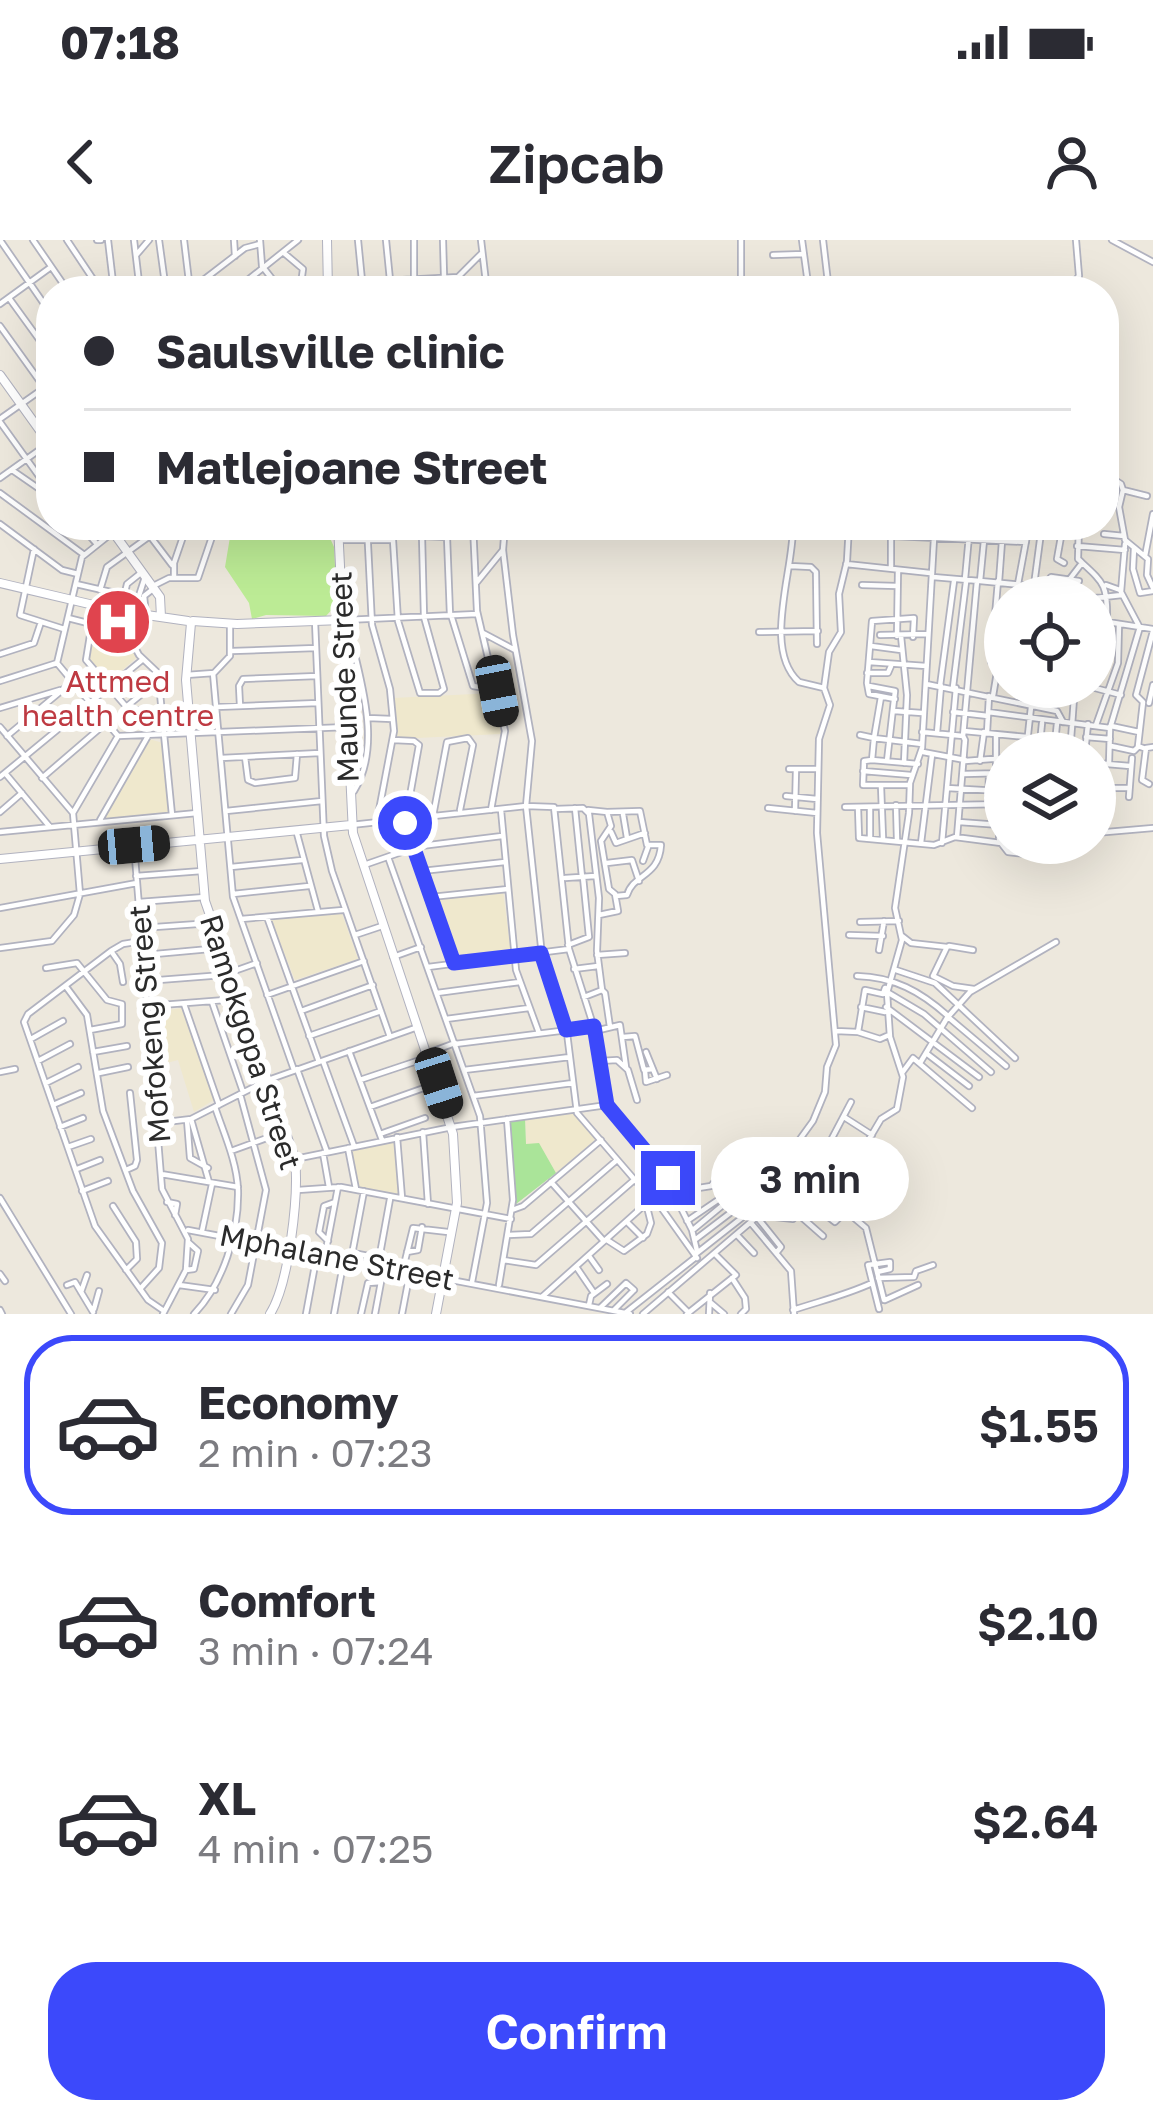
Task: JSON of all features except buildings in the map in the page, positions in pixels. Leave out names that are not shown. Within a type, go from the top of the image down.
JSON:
[{"type":"street","points":[[0,240],[36,293]]},
{"type":"street","points":[[33,240],[57,276]]},
{"type":"street","points":[[67,240],[91,276]]},
{"type":"street","points":[[102,240],[110,276]]},
{"type":"street","points":[[134,240],[138,276]]},
{"type":"street","points":[[136,256],[149,240]]},
{"type":"street","points":[[160,240],[164,276]]},
{"type":"street","points":[[184,240],[188,276]]},
{"type":"street","points":[[234,240],[235,256]]},
{"type":"street","points":[[253,276],[298,240]]},
{"type":"street","points":[[327,240],[328,276]]},
{"type":"street","points":[[358,240],[361,276]]},
{"type":"street","points":[[386,240],[390,276]]},
{"type":"street","points":[[414,240],[414,276]]},
{"type":"street","points":[[443,240],[444,276]]},
{"type":"street","points":[[481,240],[485,276]]},
{"type":"street","points":[[741,240],[741,276]]},
{"type":"street","points":[[802,240],[807,276]]},
{"type":"street","points":[[823,240],[827,276]]},
{"type":"street","points":[[1076,240],[1079,276]]},
{"type":"street","points":[[1112,240],[1153,262]]},
{"type":"street","points":[[209,276],[260,241],[270,276]]},
{"type":"street","points":[[282,253],[304,269],[302,276]]},
{"type":"street","points":[[460,276],[482,253]]},
{"type":"street","points":[[773,255],[804,254]]},
{"type":"street","points":[[39,276],[51,267]]},
{"type":"street","points":[[0,304],[36,278]]},
{"type":"street","points":[[9,298],[36,335]]},
{"type":"street","points":[[0,326],[36,377]]},
{"type":"street","points":[[0,375],[36,425]]},
{"type":"street","points":[[36,394],[0,420],[36,473]]},
{"type":"street","points":[[6,474],[36,453]]},
{"type":"street","points":[[0,464],[6,474],[36,488]]},
{"type":"street","points":[[1119,483],[1125,543],[1121,594]]},
{"type":"street","points":[[1123,490],[1147,496]]},
{"type":"street","points":[[0,493],[36,519]]},
{"type":"street","points":[[1134,548],[1133,568],[1140,593],[1153,589],[1147,575],[1153,514]]},
{"type":"street","points":[[0,524],[62,570],[78,574]]},
{"type":"street","points":[[64,540],[83,554]]},
{"type":"street","points":[[94,540],[97,543]]},
{"type":"street","points":[[57,664],[83,554],[100,540]]},
{"type":"street","points":[[121,540],[161,601],[161,616]]},
{"type":"street","points":[[100,590],[107,567],[144,540]]},
{"type":"street","points":[[153,540],[173,566]]},
{"type":"street","points":[[174,578],[182,540]]},
{"type":"street","points":[[146,614],[144,596],[153,587],[174,578],[199,576],[211,540]]},
{"type":"street","name":"Maunde Street","points":[[338,540],[351,825],[452,1126],[457,1208],[436,1314]]},
{"type":"street","points":[[367,540],[371,619],[393,718],[377,822]]},
{"type":"street","points":[[392,540],[398,617],[417,691],[432,693],[444,687],[424,617],[421,540]]},
{"type":"street","points":[[447,540],[451,615],[473,686],[497,691]]},
{"type":"street","points":[[474,540],[477,614],[505,738],[491,810]]},
{"type":"street","points":[[504,540],[515,650],[532,741],[526,806],[541,953],[566,1030],[577,1110],[703,1264]]},
{"type":"street","points":[[792,540],[782,631],[788,670],[799,682],[821,688]]},
{"type":"street","points":[[644,1314],[756,1218],[779,1168],[800,1143],[825,1092],[836,1031],[817,813],[820,725],[830,705],[821,688],[829,652],[840,636],[839,594],[848,540]]},
{"type":"street","points":[[891,540],[907,712],[904,763]]},
{"type":"street","points":[[756,1218],[788,1221],[798,1214],[861,1149],[881,1118],[897,1108],[902,1073],[887,1010],[902,935],[896,904],[901,840],[922,748],[934,540]]},
{"type":"street","points":[[942,844],[969,540],[1026,542],[1024,576]]},
{"type":"street","points":[[958,837],[965,760],[962,713],[984,540]]},
{"type":"street","points":[[1026,576],[1037,540]]},
{"type":"street","points":[[1055,576],[1062,562],[1062,540]]},
{"type":"street","points":[[1077,540],[1082,563],[1096,576]]},
{"type":"street","points":[[1118,540],[1149,558]]},
{"type":"street","points":[[998,576],[1002,541]]},
{"type":"street","points":[[1077,546],[1125,543]]},
{"type":"street","points":[[34,549],[20,615],[65,629]]},
{"type":"street","points":[[476,583],[503,550]]},
{"type":"street","points":[[1072,576],[1082,563]]},
{"type":"street","points":[[846,564],[954,581],[984,581]]},
{"type":"street","points":[[790,566],[817,572],[817,644]]},
{"type":"street","points":[[122,604],[128,581],[143,574]]},
{"type":"street","points":[[134,613],[143,574]]},
{"type":"street","points":[[937,733],[954,581]]},
{"type":"street","points":[[0,584],[191,622],[477,614]]},
{"type":"street","points":[[75,584],[124,595]]},
{"type":"street","points":[[862,585],[896,586]]},
{"type":"street","points":[[1111,732],[1139,627],[1116,588]]},
{"type":"street","points":[[1116,595],[1121,594]]},
{"type":"street","points":[[895,698],[870,695],[867,673],[873,620],[914,617],[913,637]]},
{"type":"street","points":[[68,618],[130,634],[142,660],[159,678],[172,815]]},
{"type":"street","points":[[315,621],[323,828],[390,1036]]},
{"type":"street","name":"Ramokgopa Street","points":[[191,622],[186,676],[205,897],[295,1159],[298,1190],[278,1298],[270,1314]]},
{"type":"street","points":[[931,622],[949,625]]},
{"type":"street","points":[[0,654],[34,643],[40,623]]},
{"type":"street","points":[[92,623],[85,657],[109,687],[133,711],[162,710]]},
{"type":"street","points":[[1116,623],[1152,633],[1136,694]]},
{"type":"street","points":[[230,624],[232,651]]},
{"type":"street","points":[[1116,668],[1120,624]]},
{"type":"street","points":[[759,632],[818,631]]},
{"type":"street","points":[[483,633],[515,650]]},
{"type":"street","points":[[880,635],[947,642]]},
{"type":"street","points":[[871,646],[901,650]]},
{"type":"street","points":[[186,676],[212,673],[232,651],[316,648]]},
{"type":"street","points":[[344,652],[355,656],[368,718],[359,785],[350,794]]},
{"type":"street","points":[[50,827],[3,775],[142,660]]},
{"type":"street","points":[[869,662],[926,666]]},
{"type":"street","points":[[867,673],[889,674],[892,663]]},
{"type":"street","points":[[0,681],[57,664]]},
{"type":"street","points":[[57,664],[118,736],[347,727]]},
{"type":"street","points":[[1142,671],[1152,673]]},
{"type":"street","points":[[212,673],[233,894],[325,1153],[328,1187]]},
{"type":"street","points":[[240,706],[239,683],[244,679],[317,676]]},
{"type":"street","points":[[126,707],[159,678]]},
{"type":"street","points":[[7,736],[72,682]]},
{"type":"street","points":[[926,684],[984,694]]},
{"type":"street","points":[[1116,787],[1146,783],[1146,748],[1138,732],[1153,685]]},
{"type":"street","points":[[869,686],[894,690],[887,761]]},
{"type":"street","points":[[0,708],[60,691]]},
{"type":"street","points":[[1116,692],[1136,694],[1148,703]]},
{"type":"street","points":[[872,760],[881,697]]},
{"type":"street","points":[[216,707],[318,703]]},
{"type":"street","points":[[986,732],[989,708]]},
{"type":"street","points":[[1002,716],[1004,708]]},
{"type":"street","points":[[1027,708],[1028,732]]},
{"type":"street","points":[[1039,708],[1057,711],[1066,732]]},
{"type":"street","points":[[1061,732],[1071,708]]},
{"type":"street","points":[[1088,732],[1100,708]]},
{"type":"street","points":[[895,711],[922,712]]},
{"type":"street","points":[[953,712],[1138,732]]},
{"type":"street","points":[[368,718],[393,718]]},
{"type":"street","points":[[1013,732],[1015,718]]},
{"type":"street","points":[[1042,732],[1043,721]]},
{"type":"street","points":[[42,778],[106,723]]},
{"type":"street","points":[[0,727],[73,813]]},
{"type":"street","points":[[922,732],[984,732]]},
{"type":"street","points":[[860,735],[905,742],[932,755],[984,759]]},
{"type":"street","points":[[0,948],[51,942],[74,915],[80,894],[73,813],[118,736]]},
{"type":"street","points":[[99,822],[148,736]]},
{"type":"street","points":[[433,816],[448,740],[471,739],[460,813]]},
{"type":"street","points":[[393,740],[419,745],[405,819],[454,963]]},
{"type":"street","points":[[980,760],[984,741]]},
{"type":"street","points":[[1116,744],[1132,751],[1146,748]]},
{"type":"street","points":[[221,758],[320,753]]},
{"type":"street","points":[[245,757],[248,780],[255,783],[296,778],[297,754]]},
{"type":"street","points":[[921,843],[932,755]]},
{"type":"street","points":[[911,781],[862,785],[864,760],[918,764]]},
{"type":"street","points":[[1116,763],[1131,762],[1129,797]]},
{"type":"street","points":[[795,811],[793,769],[818,769]]},
{"type":"street","points":[[862,771],[929,784]]},
{"type":"street","points":[[964,774],[984,773]]},
{"type":"street","points":[[881,786],[883,838]]},
{"type":"street","points":[[946,788],[984,790]]},
{"type":"street","points":[[0,812],[22,793]]},
{"type":"street","points":[[786,796],[817,799]]},
{"type":"street","points":[[226,811],[322,801]]},
{"type":"street","points":[[845,807],[984,804]]},
{"type":"street","points":[[896,805],[901,840]]},
{"type":"street","points":[[972,824],[974,805]]},
{"type":"street","points":[[0,859],[526,806],[640,811],[648,850],[644,861]]},
{"type":"street","points":[[554,807],[569,947],[595,1029],[607,1105],[666,1173],[696,1239],[696,1255]]},
{"type":"street","points":[[858,807],[857,836],[942,844],[958,837],[984,840]]},
{"type":"street","points":[[869,838],[870,807]]},
{"type":"street","points":[[500,808],[514,956],[539,1034]]},
{"type":"street","points":[[428,967],[541,953],[589,937],[574,808]]},
{"type":"street","points":[[768,808],[817,813]]},
{"type":"street","points":[[588,810],[598,965],[610,1027]]},
{"type":"street","points":[[607,812],[616,843],[645,833]]},
{"type":"street","points":[[622,812],[627,838]]},
{"type":"street","points":[[0,832],[199,813]]},
{"type":"street","points":[[959,822],[984,825]]},
{"type":"street","points":[[1116,831],[1153,828]]},
{"type":"street","points":[[296,830],[318,912]]},
{"type":"street","points":[[611,832],[602,838],[609,890],[616,896],[627,895],[629,886],[653,871],[661,850],[648,850]]},
{"type":"street","points":[[362,866],[413,847],[503,836]]},
{"type":"street","name":"Mofokeng Street","points":[[134,845],[161,1174],[167,1202],[185,1229],[188,1243],[186,1270],[164,1313]]},
{"type":"street","points":[[388,856],[481,1122],[485,1214],[472,1282]]},
{"type":"street","points":[[562,878],[582,877],[629,859],[639,881]]},
{"type":"street","points":[[232,867],[302,860]]},
{"type":"street","points":[[422,871],[505,862]]},
{"type":"street","points":[[634,863],[653,864]]},
{"type":"street","points":[[0,908],[204,871]]},
{"type":"street","points":[[233,894],[309,886]]},
{"type":"street","points":[[431,897],[508,889]]},
{"type":"street","points":[[597,915],[617,913],[616,896]]},
{"type":"street","points":[[139,902],[205,897]]},
{"type":"street","points":[[241,919],[346,909]]},
{"type":"street","points":[[268,917],[351,1147],[360,1191],[334,1314]]},
{"type":"street","points":[[879,950],[884,921]]},
{"type":"street","points":[[860,922],[898,922]]},
{"type":"street","points":[[141,928],[212,923]]},
{"type":"street","points":[[355,935],[382,926]]},
{"type":"street","points":[[849,935],[883,936]]},
{"type":"street","points":[[902,935],[911,943],[973,950]]},
{"type":"street","points":[[142,941],[111,951],[25,1018],[98,1230],[150,1303],[164,1313]]},
{"type":"street","points":[[920,1063],[948,1017],[974,989],[1056,942]]},
{"type":"street","points":[[393,957],[421,947]]},
{"type":"street","points":[[947,947],[933,976],[974,989]]},
{"type":"street","points":[[144,955],[221,948]]},
{"type":"street","points":[[111,951],[120,964],[123,982]]},
{"type":"street","points":[[597,955],[625,953]]},
{"type":"street","points":[[267,995],[364,961]]},
{"type":"street","points":[[46,968],[75,963],[106,1000],[120,1002],[122,1024],[90,1030]]},
{"type":"street","points":[[146,981],[231,973],[257,963]]},
{"type":"street","points":[[574,969],[598,965]]},
{"type":"street","points":[[895,969],[932,982],[1015,1058]]},
{"type":"street","points":[[857,976],[924,996],[1006,1066]]},
{"type":"street","points":[[437,993],[520,982]]},
{"type":"street","points":[[301,1011],[373,985]]},
{"type":"street","points":[[857,1032],[865,990],[883,994],[889,987]]},
{"type":"street","points":[[889,987],[992,1072]]},
{"type":"street","points":[[66,988],[86,1012],[102,1107],[135,1197],[162,1243],[160,1268],[140,1288]]},
{"type":"street","points":[[584,997],[602,990]]},
{"type":"street","points":[[148,1006],[239,999]]},
{"type":"street","points":[[212,1002],[242,1093],[266,1190],[250,1279],[231,1314]]},
{"type":"street","points":[[184,1004],[238,1187],[215,1290],[194,1314]]},
{"type":"street","points":[[861,1007],[887,1010],[979,1077]]},
{"type":"street","points":[[446,1019],[530,1008]]},
{"type":"street","points":[[309,1036],[381,1011]]},
{"type":"street","points":[[29,1040],[63,1021]]},
{"type":"street","points":[[361,1080],[455,1044],[620,1025],[637,1100]]},
{"type":"street","points":[[158,1123],[189,1119],[268,1080],[418,1027]]},
{"type":"street","points":[[836,1031],[880,1039],[890,1035]]},
{"type":"street","points":[[623,1037],[635,1036],[657,1079]]},
{"type":"street","points":[[37,1062],[70,1044]]},
{"type":"street","points":[[93,1052],[127,1046]]},
{"type":"street","points":[[644,1053],[657,1048]]},
{"type":"street","points":[[350,1051],[381,1137]]},
{"type":"street","points":[[926,1053],[969,1086]]},
{"type":"street","points":[[464,1070],[570,1057]]},
{"type":"street","points":[[902,1073],[913,1058],[972,1108]]},
{"type":"street","points":[[600,1061],[616,1060],[626,1067]]},
{"type":"street","points":[[45,1084],[78,1066]]},
{"type":"street","points":[[97,1073],[128,1067]]},
{"type":"street","points":[[0,1072],[15,1069]]},
{"type":"street","points":[[649,1070],[646,1082],[668,1075]]},
{"type":"street","points":[[370,1107],[439,1083]]},
{"type":"street","points":[[473,1096],[573,1083]]},
{"type":"street","points":[[52,1105],[81,1093]]},
{"type":"street","points":[[125,1170],[137,1160],[130,1094]]},
{"type":"street","points":[[820,1161],[850,1102]]},
{"type":"street","points":[[381,1137],[607,1105]]},
{"type":"street","points":[[844,1117],[872,1135]]},
{"type":"street","points":[[60,1126],[83,1118]]},
{"type":"street","points":[[295,1159],[351,1147],[425,1118]]},
{"type":"street","points":[[189,1119],[210,1184],[202,1231]]},
{"type":"street","points":[[189,1119],[191,1160],[208,1168]]},
{"type":"street","points":[[498,1286],[512,1210],[507,1119]]},
{"type":"street","points":[[230,1151],[286,1131]]},
{"type":"street","points":[[423,1132],[428,1204]]},
{"type":"street","points":[[397,1138],[402,1199]]},
{"type":"street","points":[[68,1148],[92,1139]]},
{"type":"street","points":[[512,1210],[524,1206],[601,1140]]},
{"type":"street","points":[[800,1143],[837,1173]]},
{"type":"street","points":[[850,1160],[866,1177],[881,1169],[861,1149]]},
{"type":"street","points":[[776,1177],[792,1175],[813,1156]]},
{"type":"street","points":[[75,1170],[100,1160]]},
{"type":"street","points":[[508,1235],[529,1236],[617,1160]]},
{"type":"street","points":[[543,1296],[671,1189],[713,1186],[715,1180],[779,1168]]},
{"type":"street","points":[[754,1173],[763,1203]]},
{"type":"street","points":[[161,1174],[238,1187]]},
{"type":"street","points":[[730,1177],[747,1198]]},
{"type":"street","points":[[503,1261],[536,1265],[634,1180]]},
{"type":"street","points":[[82,1191],[108,1181]]},
{"type":"street","points":[[551,1182],[606,1241],[625,1251],[643,1238],[651,1223],[652,1202]]},
{"type":"street","points":[[298,1190],[338,1187],[511,1219]]},
{"type":"street","points":[[326,1256],[328,1240],[320,1233],[322,1220],[326,1205],[335,1202],[338,1187]]},
{"type":"street","points":[[687,1221],[739,1189]]},
{"type":"street","points":[[692,1230],[739,1189]]},
{"type":"street","points":[[821,1190],[866,1228],[880,1303]]},
{"type":"street","points":[[696,1239],[759,1191]]},
{"type":"street","points":[[0,1198],[71,1314]]},
{"type":"street","points":[[375,1314],[390,1198]]},
{"type":"street","points":[[809,1202],[835,1222],[848,1209]]},
{"type":"street","points":[[626,1313],[763,1203]]},
{"type":"street","points":[[113,1207],[137,1246],[137,1259],[126,1270]]},
{"type":"street","points":[[798,1214],[824,1236]]},
{"type":"street","points":[[756,1218],[792,1273],[793,1312],[872,1283]]},
{"type":"street","points":[[628,1222],[643,1238]]},
{"type":"street","points":[[402,1314],[411,1230],[422,1227],[452,1233]]},
{"type":"street","name":"Mphalane Street","points":[[185,1229],[626,1313]]},
{"type":"street","points":[[737,1235],[754,1253]]},
{"type":"street","name":"Mofokeng Street","points":[[186,1270],[196,1267],[199,1260],[198,1251],[188,1243]]},
{"type":"street","points":[[306,1314],[317,1254]]},
{"type":"street","points":[[668,1292],[688,1314],[735,1273],[715,1254]]},
{"type":"street","points":[[589,1256],[599,1270]]},
{"type":"street","points":[[878,1275],[890,1269],[889,1261],[868,1266],[880,1303]]},
{"type":"street","points":[[878,1275],[914,1277],[916,1271],[933,1264]]},
{"type":"street","points":[[577,1268],[594,1293]]},
{"type":"street","points":[[81,1292],[87,1275]]},
{"type":"street","points":[[732,1278],[746,1301],[741,1314]]},
{"type":"street","points":[[67,1285],[75,1282],[92,1313]]},
{"type":"street","points":[[361,1314],[368,1283],[381,1282]]},
{"type":"street","points":[[602,1307],[628,1283],[634,1291],[614,1310]]},
{"type":"street","points":[[589,1305],[594,1293],[607,1284]]},
{"type":"street","points":[[179,1285],[215,1290]]},
{"type":"street","points":[[880,1303],[918,1286]]},
{"type":"street","points":[[92,1313],[99,1291]]},
{"type":"street","points":[[710,1293],[710,1314]]},
{"type":"street","points":[[711,1303],[724,1314]]},
{"type":"street","points":[[237,1308],[243,1314]]},
{"type":"shaded area","points":[[94,627],[125,633],[136,658],[111,680],[89,659]]},
{"type":"shaded area","points":[[494,693],[501,734],[396,739],[393,698]]},
{"type":"shaded area","points":[[149,739],[163,743],[170,812],[102,820]]},
{"type":"shaded area","points":[[503,891],[511,953],[456,960],[436,898]]},
{"type":"shaded area","points":[[341,911],[358,959],[295,980],[270,917]]},
{"type":"shaded area","points":[[182,1008],[214,1100],[194,1112],[178,1060],[163,1064],[150,1013]]},
{"type":"shaded area","points":[[574,1112],[596,1139],[556,1173],[539,1144],[526,1144],[525,1118]]},
{"type":"shaded area","points":[[395,1139],[399,1195],[358,1187],[350,1150]]},
{"type":"green space","points":[[230,540],[331,540],[337,604],[326,616],[252,619],[249,603],[225,567]]},
{"type":"green space","points":[[525,1118],[526,1144],[539,1143],[556,1173],[516,1204],[509,1120]]},
{"type":"place","name":"Attmed health centre","points":[[118,622]]},
{"type":"route","points":[[405,823],[454,963],[541,953],[566,1030],[594,1026],[607,1105],[668,1178]]}]
